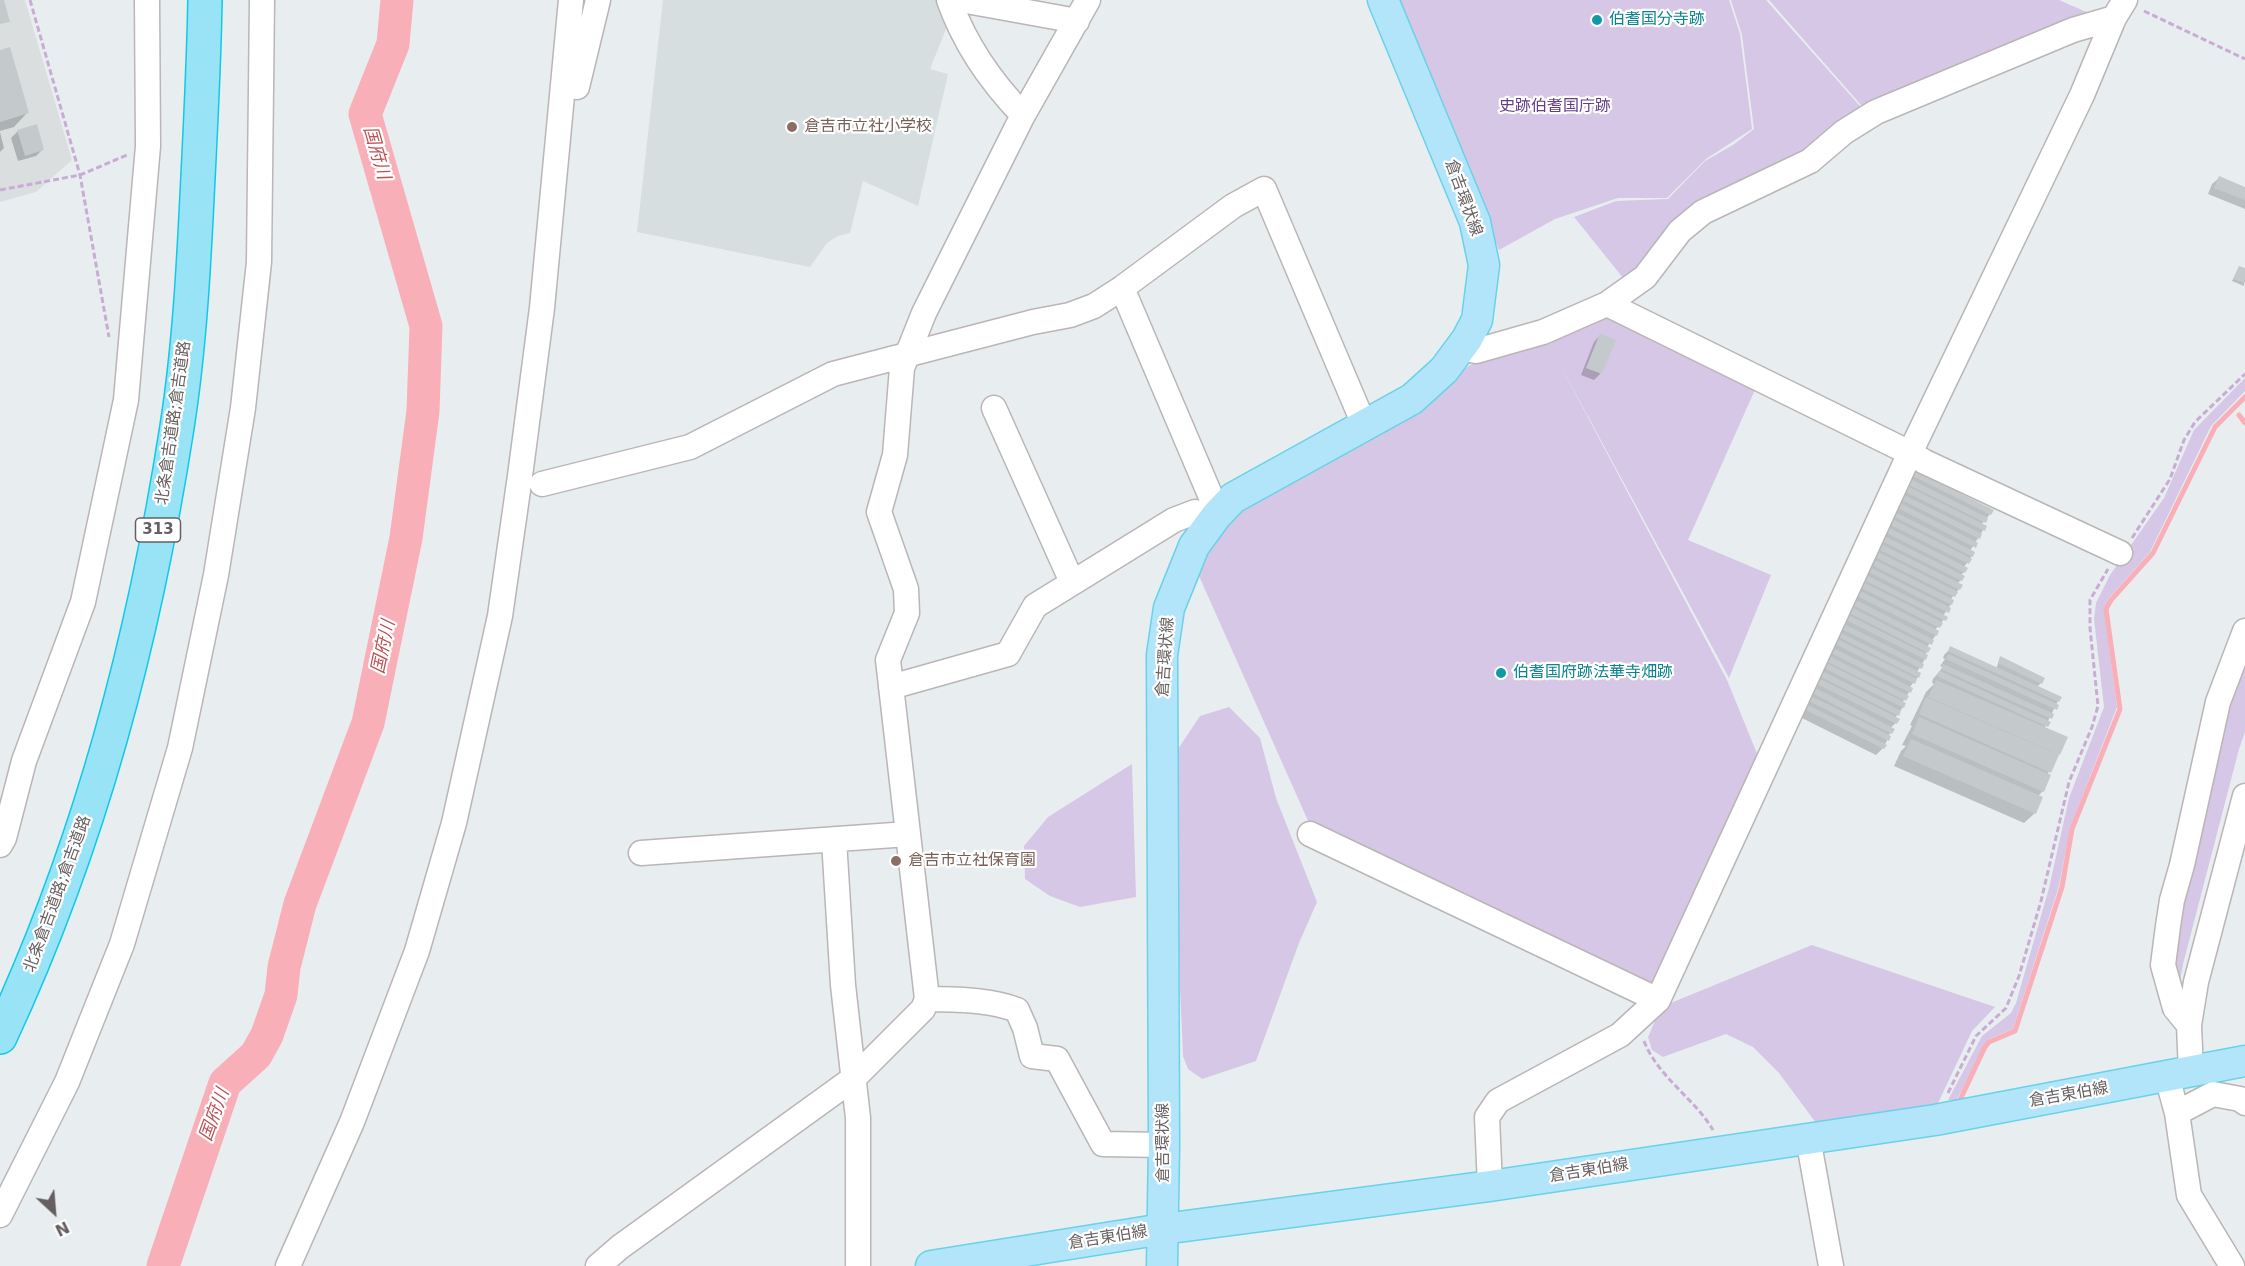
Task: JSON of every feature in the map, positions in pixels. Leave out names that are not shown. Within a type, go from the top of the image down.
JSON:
[{"type":"highway","name":"北条倉吉道路;倉吉道路","points":[[0,996],[55,864],[93,741],[126,617],[161,423],[177,283],[189,0]]},
{"type":"highway","name":"北条倉吉道路;倉吉道路","points":[[0,1037],[25,983],[70,867],[110,745],[141,620],[177,426],[194,274],[205,0]]},
{"type":"main road","name":"倉吉環状線","points":[[1162,1266],[1164,1145],[1162,655],[1169,608],[1194,546],[1216,516],[1233,498],[1412,399],[1444,370],[1477,320],[1484,265],[1475,222],[1383,0]]},
{"type":"main road","name":"倉吉東伯線","points":[[931,1266],[1163,1229],[1490,1186],[1935,1120],[2245,1061]]},
{"type":"street","points":[[0,845],[4,838],[24,761],[83,602],[126,400],[148,146],[147,0]]},
{"type":"street","points":[[0,1215],[67,1082],[122,944],[180,748],[216,575],[245,385],[259,262],[262,0]]},
{"type":"street","points":[[288,1266],[352,1122],[417,951],[454,823],[500,616],[542,308],[571,0]]},
{"type":"street","points":[[561,115],[576,90],[598,0]]},
{"type":"street","points":[[949,0],[958,25],[978,61],[1002,94],[1023,115]]},
{"type":"street","points":[[598,1266],[620,1247],[854,1078],[922,1009],[927,999],[888,660],[907,613],[906,589],[879,512],[895,455],[902,368],[924,313],[1023,115],[1082,10],[961,0]]},
{"type":"street","points":[[1460,348],[1476,351],[1543,332],[1607,304],[1646,277],[1680,231],[1703,212],[1810,161],[1844,132],[1876,112],[2073,30],[2121,7]]},
{"type":"street","points":[[1490,1186],[1487,1117],[1498,1101],[1620,1035],[1658,1000],[1910,453],[2082,95],[2121,7]]},
{"type":"street","points":[[542,484],[690,447],[833,374],[1033,322],[1070,315],[1094,306],[1233,206],[1264,189],[1360,415]]},
{"type":"street","points":[[891,687],[1008,654],[1035,606],[1174,520],[1195,512],[1216,516],[1122,288]]},
{"type":"street","points":[[1607,304],[1925,462],[2121,553]]},
{"type":"street","points":[[994,408],[1072,582]]},
{"type":"street","points":[[2188,1025],[2175,1008],[2163,965],[2168,926],[2217,702],[2245,631]]},
{"type":"street","points":[[2232,1266],[2189,1195],[2177,1113],[2179,1074],[2196,982],[2245,796]]},
{"type":"street","points":[[641,853],[908,834]]},
{"type":"street","points":[[1310,834],[1658,1000]]},
{"type":"street","points":[[834,840],[843,985],[858,1118],[858,1266]]},
{"type":"street","points":[[927,999],[975,1000],[1017,1010],[1025,1028],[1032,1056],[1057,1059],[1103,1144],[1164,1145]]},
{"type":"street","points":[[2177,1113],[2213,1094],[2245,1102]]},
{"type":"street","points":[[1808,1138],[1831,1266]]},
{"type":"path","points":[[30,0],[80,175],[112,346]]},
{"type":"path","points":[[2121,7],[2245,59]]},
{"type":"path","points":[[0,190],[80,175],[148,146]]},
{"type":"path","points":[[1935,1120],[1976,1035],[2006,1008],[2019,976],[2041,901],[2068,782],[2092,727],[2098,706],[2090,628],[2090,600],[2105,573],[2135,534],[2170,479],[2184,440],[2195,422],[2245,374]]},
{"type":"path","points":[[1658,1000],[1644,1042],[1659,1066],[1713,1129],[1717,1151]]},
{"type":"shaded area","points":[[0,0],[25,0],[72,160],[36,192],[0,202]]},
{"type":"shaded area","name":"倉吉市立社小学校","points":[[663,0],[937,0],[948,24],[930,69],[948,74],[918,206],[863,181],[850,233],[838,236],[827,243],[810,267],[637,232]]},
{"type":"green space","name":"史跡伯耆国庁跡","points":[[1394,0],[1729,0],[1740,34],[1752,129],[1706,159],[1667,198],[1618,198],[1555,219],[1499,250]]},
{"type":"green space","points":[[1731,0],[1766,0],[1867,114],[1807,158],[1715,202],[1628,284],[1574,217],[1616,201],[1668,199],[1705,161],[1733,145],[1754,129],[1742,35]]},
{"type":"green space","points":[[1769,0],[2059,0],[2098,17],[1868,113]]},
{"type":"green space","points":[[1600,310],[1758,383],[1688,540],[1771,575],[1729,678],[1556,357],[1727,680],[1760,761],[1651,987],[1313,832],[1195,567],[1217,530],[1246,506],[1420,402],[1484,357]]},
{"type":"green space","points":[[2245,378],[2245,391],[2211,426],[2150,552],[2109,598],[2104,608],[2117,707],[2070,828],[2059,886],[2013,1029],[1989,1039],[1956,1101],[1948,1100],[1982,1036],[2011,1013],[2016,1003],[2049,888],[2069,798],[2104,707],[2094,619],[2096,603],[2110,575],[2164,498],[2194,430]]},
{"type":"green space","points":[[2245,640],[2245,732],[2183,964],[2177,998],[2169,957]]},
{"type":"green space","points":[[1229,707],[1260,738],[1276,798],[1317,902],[1299,943],[1256,1061],[1202,1079],[1188,1069],[1183,1056],[1170,761],[1200,716]]},
{"type":"green space","points":[[1132,764],[1136,897],[1080,907],[1050,896],[1025,879],[1024,846],[1048,817]]},
{"type":"green space","points":[[1812,945],[1995,1007],[1972,1031],[1935,1106],[1822,1131],[1779,1073],[1753,1047],[1726,1034],[1663,1057],[1652,1050],[1648,1037],[1661,1007]]},
{"type":"building","points":[[0,0],[4,0],[10,22],[0,24]]},
{"type":"building","points":[[10,47],[29,113],[0,122],[0,50]]},
{"type":"building","points":[[37,124],[44,150],[25,156],[17,130]]},
{"type":"building","points":[[2219,176],[2245,187],[2245,200],[2214,188]]},
{"type":"building","points":[[2239,266],[2245,268],[2245,283],[2233,279]]},
{"type":"building","points":[[1600,333],[1616,340],[1602,374],[1586,368]]},
{"type":"building","points":[[1913,470],[1994,510],[1991,515],[1911,475]]},
{"type":"building","points":[[1908,478],[1988,518],[1986,523],[1905,483]]},
{"type":"building","points":[[1907,486],[1987,526],[1985,531],[1904,491]]},
{"type":"building","points":[[1902,494],[1982,534],[1980,539],[1900,499]]},
{"type":"building","points":[[1898,502],[1978,543],[1976,548],[1896,507]]},
{"type":"building","points":[[1895,512],[1975,552],[1973,557],[1893,516]]},
{"type":"building","points":[[1892,519],[1972,559],[1969,564],[1889,524]]},
{"type":"building","points":[[1887,527],[1968,568],[1965,573],[1885,532]]},
{"type":"building","points":[[1884,536],[1965,576],[1962,581],[1882,541]]},
{"type":"building","points":[[1883,545],[1963,585],[1960,590],[1880,550]]},
{"type":"building","points":[[1878,552],[1958,592],[1955,597],[1875,557]]},
{"type":"building","points":[[1875,560],[1954,600],[1952,605],[1872,565]]},
{"type":"building","points":[[1871,568],[1951,608],[1949,613],[1869,572]]},
{"type":"building","points":[[1868,576],[1948,617],[1946,621],[1866,581]]},
{"type":"building","points":[[1863,582],[1943,623],[1940,628],[1860,587]]},
{"type":"building","points":[[1860,591],[1939,631],[1937,636],[1857,596]]},
{"type":"building","points":[[1854,599],[1934,640],[1932,645],[1851,604]]},
{"type":"building","points":[[1851,607],[1931,648],[1928,653],[1848,612]]},
{"type":"building","points":[[1848,615],[1928,655],[1926,660],[1846,620]]},
{"type":"building","points":[[1844,624],[1924,664],[1922,669],[1842,629]]},
{"type":"building","points":[[1841,633],[1921,673],[1919,678],[1839,637]]},
{"type":"building","points":[[1837,639],[1917,679],[1915,684],[1835,644]]},
{"type":"building","points":[[1950,646],[2062,697],[2059,702],[1948,651]]},
{"type":"building","points":[[1833,648],[1913,688],[1911,693],[1831,653]]},
{"type":"building","points":[[1948,654],[2059,705],[2057,710],[1946,659]]},
{"type":"building","points":[[1829,656],[1909,696],[1906,701],[1826,661]]},
{"type":"building","points":[[2000,656],[2045,678],[2042,684],[1998,663]]},
{"type":"building","points":[[1826,663],[1906,703],[1904,708],[1824,668]]},
{"type":"building","points":[[1943,664],[2054,714],[2052,719],[1941,669]]},
{"type":"building","points":[[1822,671],[1901,711],[1899,716],[1819,676]]},
{"type":"building","points":[[1940,671],[2051,722],[2048,727],[1937,676]]},
{"type":"building","points":[[1820,679],[1900,719],[1897,724],[1817,684]]},
{"type":"building","points":[[1936,680],[2068,737],[2060,755],[1928,697]]},
{"type":"building","points":[[1815,688],[1895,729],[1892,734],[1812,693]]},
{"type":"building","points":[[1811,696],[1891,736],[1889,741],[1809,701]]},
{"type":"building","points":[[1926,697],[2059,755],[2051,773],[1919,714]]},
{"type":"building","points":[[1806,704],[1887,745],[1884,749],[1804,709]]},
{"type":"building","points":[[1919,717],[2051,775],[2044,792],[1912,734]]},
{"type":"building","points":[[1911,739],[2043,797],[2036,814],[1903,756]]},
{"type":"waterway","name":"国府川","points":[[163,1266],[225,1083],[256,1055],[267,1035],[281,995],[284,967],[300,904],[368,723],[406,538],[423,411],[426,326],[365,114],[393,44],[397,0]]},
{"type":"waterway","points":[[1960,1100],[1985,1047],[1989,1042],[2015,1031],[2062,887],[2072,829],[2120,709],[2106,609],[2111,600],[2153,553],[2215,427],[2245,397]]},
{"type":"waterway","points":[[2239,415],[2245,423]]},
{"type":"place","name":"伯耆国分寺跡","points":[[1597,20]]},
{"type":"place","name":"倉吉市立社小学校","points":[[792,127]]},
{"type":"place","name":"伯耆国府跡法華寺畑跡","points":[[1501,673]]},
{"type":"place","name":"倉吉市立社保育園","points":[[896,861]]}]
